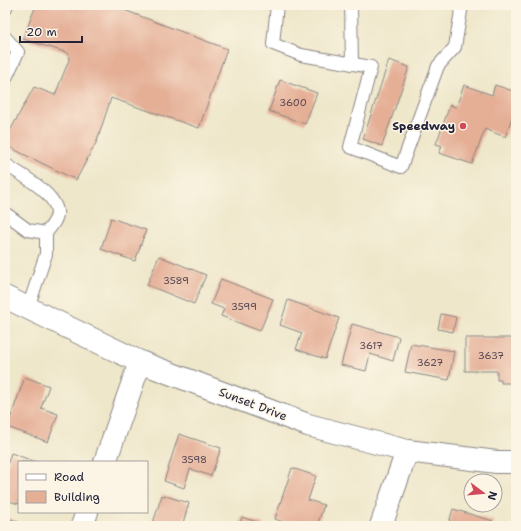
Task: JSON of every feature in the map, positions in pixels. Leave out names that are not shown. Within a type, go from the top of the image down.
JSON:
[{"type":"street","name":"Sunset Drive","points":[[5,297],[140,362],[308,425],[408,451],[497,462],[516,462]]},
{"type":"street","points":[[105,461],[140,362]]},
{"type":"street","points":[[381,526],[408,451]]},
{"type":"street","points":[[82,526],[87,513]]},
{"type":"lane","points":[[277,5],[273,44],[301,55],[371,67],[350,148],[401,167],[438,66],[455,47],[462,5]]},
{"type":"lane","points":[[351,5],[352,64]]},
{"type":"lane","points":[[5,37],[18,52],[5,80]]},
{"type":"lane","points":[[5,164],[50,196],[57,212],[54,224],[46,233],[46,254],[28,308]]},
{"type":"lane","points":[[5,213],[28,230],[46,233]]},
{"type":"building","points":[[36,5],[111,5],[227,49],[199,128],[111,98],[97,141],[76,180],[5,145],[5,140],[34,87],[55,95],[69,60],[68,53],[23,39]]},
{"type":"building","points":[[389,60],[409,67],[382,146],[363,139]]},
{"type":"building","points":[[280,80],[317,93],[305,124],[269,111]]},
{"type":"building","points":[[464,85],[492,95],[495,85],[516,92],[516,106],[505,137],[485,129],[472,164],[439,153],[442,146],[436,144],[450,105],[456,107]]},
{"type":"building","points":[[111,218],[146,230],[135,261],[101,249]]},
{"type":"building","points":[[159,256],[206,275],[194,304],[147,285]]},
{"type":"building","points":[[221,279],[273,299],[260,331],[221,316],[224,309],[211,304]]},
{"type":"building","points":[[288,300],[339,318],[325,359],[296,349],[302,333],[280,325]]},
{"type":"building","points":[[441,314],[456,317],[453,332],[438,329]]},
{"type":"building","points":[[352,324],[399,337],[393,361],[370,354],[366,371],[341,365]]},
{"type":"building","points":[[465,338],[516,338],[516,383],[501,383],[501,380],[497,380],[497,371],[465,371]]},
{"type":"building","points":[[411,344],[454,351],[449,380],[405,372]]},
{"type":"building","points":[[25,377],[49,386],[41,408],[58,414],[48,442],[7,427]]},
{"type":"building","points":[[179,434],[221,448],[211,476],[190,469],[184,488],[164,481]]},
{"type":"building","points":[[11,453],[33,461],[18,461],[18,504],[5,500],[5,472]]},
{"type":"building","points":[[292,468],[316,476],[308,500],[324,505],[317,526],[294,526],[275,519]]},
{"type":"building","points":[[162,495],[189,503],[182,526],[152,526]]},
{"type":"building","points":[[453,509],[493,521],[492,526],[448,526]]},
{"type":"building","points":[[5,517],[21,523],[20,526],[5,526]]},
{"type":"building","points":[[242,517],[263,524],[262,526],[239,526]]},
{"type":"place","name":"Speedway","points":[[463,126]]}]
